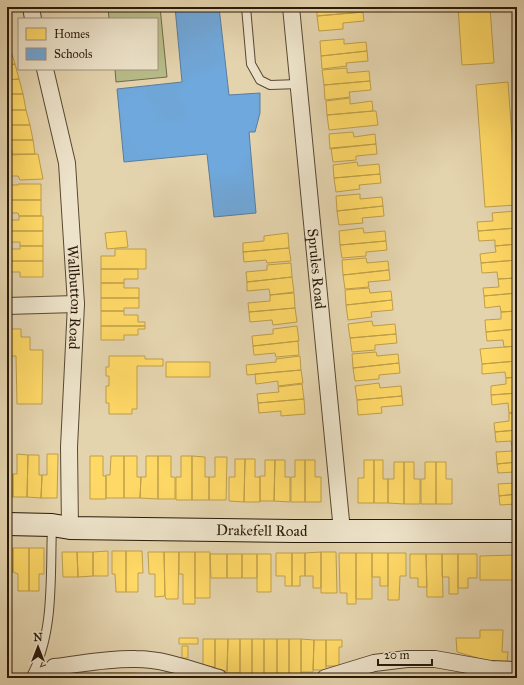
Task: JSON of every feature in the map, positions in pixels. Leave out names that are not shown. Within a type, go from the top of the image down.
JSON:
[{"type":"main road","name":"Drakefell Road","points":[[7,524],[342,531],[517,531]]},
{"type":"street","points":[[31,7],[34,18]]},
{"type":"street","name":"Sprules Road","points":[[291,7],[342,531]]},
{"type":"street","name":"Wallbutton Road","points":[[45,70],[67,163],[76,304],[69,447],[61,526]]},
{"type":"street","points":[[7,306],[76,304]]},
{"type":"street","points":[[54,667],[99,660],[137,658],[175,665],[219,678]]},
{"type":"street","points":[[325,678],[374,663],[407,659],[435,659],[491,669],[517,670]]},
{"type":"lane","points":[[246,7],[251,64],[260,80],[270,86],[299,84]]},
{"type":"lane","points":[[31,676],[39,658],[48,623],[61,526]]},
{"type":"lane","points":[[31,676],[54,667]]},
{"type":"green space","points":[[108,7],[160,7],[167,77],[116,82],[115,70],[158,70],[158,18],[109,18]]},
{"type":"building: Homes","points":[[317,7],[363,7],[363,12],[317,16]]},
{"type":"building: Homes","points":[[458,7],[490,7],[494,63],[462,65]]},
{"type":"building: Homes","points":[[363,12],[364,21],[343,23],[343,29],[319,31],[317,16]]},
{"type":"building: Homes","points":[[7,34],[10,48],[7,49]]},
{"type":"building: Homes","points":[[344,39],[344,44],[366,42],[367,51],[321,56],[320,41]]},
{"type":"building: Homes","points":[[10,48],[15,64],[7,65],[7,49]]},
{"type":"building: Homes","points":[[367,51],[368,61],[346,63],[347,66],[322,69],[321,56]]},
{"type":"building: Homes","points":[[15,64],[19,79],[7,80],[7,65]]},
{"type":"building: Homes","points":[[347,68],[347,73],[369,71],[370,81],[324,85],[322,70]]},
{"type":"building: Homes","points":[[19,79],[23,94],[7,94],[7,80]]},
{"type":"building: Homes","points":[[370,81],[371,90],[349,92],[350,97],[325,100],[324,85]]},
{"type":"building: Homes","points":[[508,82],[517,205],[485,207],[476,85]]},
{"type":"building: Homes","points":[[7,94],[23,94],[26,110],[7,110]]},
{"type":"building: Homes","points":[[350,98],[350,104],[372,101],[373,111],[327,115],[326,101]]},
{"type":"building: Homes","points":[[7,110],[26,110],[30,125],[7,125]]},
{"type":"building: Homes","points":[[376,111],[378,125],[329,130],[327,115]]},
{"type":"building: Homes","points":[[7,125],[30,125],[33,140],[7,140]]},
{"type":"building: Homes","points":[[353,132],[354,137],[375,134],[376,144],[330,149],[329,134]]},
{"type":"building: Homes","points":[[7,140],[33,140],[35,154],[12,154],[12,150],[7,150]]},
{"type":"building: Homes","points":[[376,144],[377,154],[356,156],[356,160],[333,162],[331,148]]},
{"type":"building: Homes","points":[[38,154],[43,179],[20,180],[18,176],[7,176],[8,155]]},
{"type":"building: Homes","points":[[357,162],[358,166],[379,164],[380,174],[334,178],[333,165]]},
{"type":"building: Homes","points":[[380,174],[381,183],[359,185],[360,189],[336,192],[334,178]]},
{"type":"building: Homes","points":[[41,184],[41,200],[7,200],[7,185]]},
{"type":"building: Homes","points":[[360,194],[360,199],[382,197],[383,206],[337,211],[336,196]]},
{"type":"building: Homes","points":[[7,200],[41,200],[41,216],[19,216],[18,213],[7,213]]},
{"type":"building: Homes","points":[[383,206],[384,216],[362,218],[363,223],[339,225],[337,211]]},
{"type":"building: Homes","points":[[516,211],[517,228],[478,231],[477,222],[493,221],[492,213]]},
{"type":"building: Homes","points":[[19,216],[43,216],[43,231],[7,231],[7,220],[19,220]]},
{"type":"building: Homes","points":[[363,228],[364,233],[385,231],[386,241],[340,245],[339,231]]},
{"type":"building: Homes","points":[[517,228],[517,244],[495,246],[495,240],[479,241],[478,231]]},
{"type":"building: Homes","points":[[7,231],[43,231],[43,246],[20,246],[20,242],[7,242]]},
{"type":"building: Homes","points":[[126,231],[128,247],[107,249],[105,233]]},
{"type":"building: Homes","points":[[288,233],[289,248],[243,252],[243,243],[264,241],[264,236]]},
{"type":"building: Homes","points":[[386,241],[387,250],[366,252],[366,256],[342,258],[340,245]]},
{"type":"building: Homes","points":[[517,244],[517,260],[481,263],[480,254],[496,252],[495,246]]},
{"type":"building: Homes","points":[[20,246],[43,246],[43,261],[7,261],[7,249],[20,249]]},
{"type":"building: Homes","points":[[289,248],[291,261],[267,263],[266,260],[244,262],[243,252]]},
{"type":"building: Homes","points":[[115,249],[146,249],[146,269],[101,269],[101,256],[115,256]]},
{"type":"building: Homes","points":[[366,258],[367,263],[388,261],[389,270],[343,275],[342,260]]},
{"type":"building: Homes","points":[[517,260],[517,278],[498,279],[497,272],[482,273],[481,263]]},
{"type":"building: Homes","points":[[7,261],[43,261],[43,277],[20,277],[20,272],[7,272]]},
{"type":"building: Homes","points":[[291,263],[292,277],[247,282],[246,272],[267,270],[267,265]]},
{"type":"building: Homes","points":[[101,269],[138,269],[138,279],[124,279],[124,283],[101,283]]},
{"type":"building: Homes","points":[[389,270],[390,280],[368,282],[369,287],[345,289],[343,275]]},
{"type":"building: Homes","points":[[292,277],[294,292],[270,295],[269,289],[247,291],[247,282]]},
{"type":"building: Homes","points":[[517,278],[517,293],[484,296],[483,288],[499,287],[498,279]]},
{"type":"building: Homes","points":[[101,283],[124,283],[124,288],[139,288],[139,298],[101,298]]},
{"type":"building: Homes","points":[[369,288],[370,293],[391,291],[392,300],[346,305],[345,290]]},
{"type":"building: Homes","points":[[294,293],[295,308],[249,312],[248,303],[270,301],[270,295]]},
{"type":"building: Homes","points":[[517,293],[517,311],[501,312],[500,306],[485,308],[484,296]]},
{"type":"building: Homes","points":[[101,298],[139,298],[139,308],[124,308],[124,311],[101,311]]},
{"type":"building: Homes","points":[[392,300],[393,310],[371,312],[372,317],[348,320],[346,305]]},
{"type":"building: Homes","points":[[295,308],[297,322],[273,325],[272,320],[250,322],[249,312]]},
{"type":"building: Homes","points":[[101,311],[124,311],[124,315],[138,315],[138,322],[145,322],[145,326],[101,326]]},
{"type":"building: Homes","points":[[517,311],[517,329],[486,332],[485,320],[501,319],[501,312]]},
{"type":"building: Homes","points":[[372,321],[373,326],[395,324],[396,334],[350,338],[348,324]]},
{"type":"building: Homes","points":[[7,326],[9,326],[9,329],[21,329],[21,337],[30,337],[30,350],[43,350],[42,404],[17,404],[16,356],[7,356]]},
{"type":"building: Homes","points":[[101,326],[145,326],[145,329],[138,329],[138,335],[124,335],[124,340],[101,340]]},
{"type":"building: Homes","points":[[297,326],[299,341],[253,346],[252,336],[273,334],[273,329]]},
{"type":"building: Homes","points":[[517,329],[517,346],[504,347],[503,340],[487,341],[486,332]]},
{"type":"building: Homes","points":[[396,334],[397,343],[375,345],[375,350],[352,352],[350,338]]},
{"type":"building: Homes","points":[[298,341],[299,355],[276,357],[275,353],[254,355],[253,346]]},
{"type":"building: Homes","points":[[517,346],[517,361],[482,364],[480,349]]},
{"type":"building: Homes","points":[[376,352],[377,356],[398,354],[399,363],[353,368],[352,354]]},
{"type":"building: Homes","points":[[109,356],[145,356],[145,359],[163,359],[163,366],[137,366],[137,409],[132,409],[132,414],[109,414],[109,403],[106,403],[106,386],[109,386],[109,376],[106,376],[106,367],[109,367]]},
{"type":"building: Homes","points":[[300,356],[301,370],[247,375],[246,365],[276,362],[276,359]]},
{"type":"building: Homes","points":[[517,361],[517,377],[506,378],[505,372],[482,374],[482,364]]},
{"type":"building: Homes","points":[[166,362],[210,362],[210,377],[166,377]]},
{"type":"building: Homes","points":[[399,363],[400,373],[379,375],[379,379],[355,381],[353,368]]},
{"type":"building: Homes","points":[[301,370],[303,383],[278,386],[278,381],[256,384],[255,374]]},
{"type":"building: Homes","points":[[517,377],[517,393],[491,395],[491,386],[506,384],[506,378]]},
{"type":"building: Homes","points":[[379,383],[380,388],[401,386],[402,396],[357,400],[355,386]]},
{"type":"building: Homes","points":[[302,384],[304,399],[258,403],[257,394],[279,392],[278,387]]},
{"type":"building: Homes","points":[[517,393],[517,413],[509,413],[508,403],[492,405],[491,395]]},
{"type":"building: Homes","points":[[402,396],[403,405],[381,407],[382,413],[358,415],[357,400]]},
{"type":"building: Homes","points":[[304,399],[305,414],[281,416],[281,411],[259,413],[258,403]]},
{"type":"building: Homes","points":[[509,413],[517,413],[517,430],[495,432],[494,423],[509,421]]},
{"type":"building: Homes","points":[[517,430],[517,446],[512,447],[511,441],[496,442],[495,432]]},
{"type":"building: Homes","points":[[517,446],[517,462],[497,464],[496,452],[512,451],[512,447]]},
{"type":"building: Homes","points":[[7,454],[10,454],[10,474],[13,474],[13,497],[7,497]]},
{"type":"building: Homes","points":[[17,454],[28,455],[27,497],[13,497],[13,474],[17,474]]},
{"type":"building: Homes","points":[[47,454],[58,454],[57,498],[41,498],[42,475],[47,475]]},
{"type":"building: Homes","points":[[28,455],[39,455],[39,475],[42,475],[41,498],[27,497]]},
{"type":"building: Homes","points":[[90,456],[103,456],[103,476],[106,476],[106,499],[90,499]]},
{"type":"building: Homes","points":[[111,456],[124,456],[124,498],[106,498],[106,475],[110,475]]},
{"type":"building: Homes","points":[[124,456],[137,456],[137,477],[141,477],[140,498],[124,498]]},
{"type":"building: Homes","points":[[146,456],[158,456],[158,499],[140,498],[141,477],[146,477]]},
{"type":"building: Homes","points":[[158,456],[171,456],[171,477],[175,477],[175,499],[158,499]]},
{"type":"building: Homes","points":[[181,456],[192,456],[192,500],[176,500],[176,477],[181,477]]},
{"type":"building: Homes","points":[[192,456],[205,457],[205,477],[209,477],[209,500],[192,500]]},
{"type":"building: Homes","points":[[215,457],[227,457],[226,500],[209,500],[209,477],[215,477]]},
{"type":"building: Homes","points":[[235,459],[245,459],[244,502],[229,501],[229,477],[235,477]]},
{"type":"building: Homes","points":[[245,459],[255,459],[255,477],[260,477],[260,502],[244,502]]},
{"type":"building: Homes","points":[[265,460],[275,460],[274,501],[260,501],[260,476],[265,476]]},
{"type":"building: Homes","points":[[275,460],[285,460],[285,477],[290,477],[290,502],[274,501]]},
{"type":"building: Homes","points":[[295,460],[305,460],[305,502],[291,502],[291,477],[295,477]]},
{"type":"building: Homes","points":[[305,460],[315,460],[315,477],[321,477],[321,502],[305,502]]},
{"type":"building: Homes","points":[[364,460],[374,460],[374,503],[358,503],[358,478],[364,478]]},
{"type":"building: Homes","points":[[374,460],[383,460],[383,479],[388,479],[388,503],[374,503]]},
{"type":"building: Homes","points":[[394,462],[404,462],[404,504],[388,503],[388,479],[394,479]]},
{"type":"building: Homes","points":[[404,462],[414,462],[414,479],[420,479],[420,504],[404,504]]},
{"type":"building: Homes","points":[[425,462],[436,462],[436,504],[421,504],[421,479],[425,479]]},
{"type":"building: Homes","points":[[436,462],[446,462],[446,479],[452,479],[452,504],[436,504]]},
{"type":"building: Homes","points":[[517,462],[517,479],[514,479],[514,472],[498,473],[497,464]]},
{"type":"building: Homes","points":[[514,479],[517,479],[517,494],[499,496],[498,484],[515,483]]},
{"type":"building: Homes","points":[[517,494],[517,511],[516,504],[500,505],[499,496]]},
{"type":"building: Homes","points":[[7,548],[13,548],[13,572],[9,572],[9,590],[7,590]]},
{"type":"building: Homes","points":[[13,548],[29,548],[29,591],[18,591],[18,574],[13,572]]},
{"type":"building: Homes","points":[[29,548],[44,548],[44,574],[39,574],[39,591],[29,591]]},
{"type":"building: Homes","points":[[108,551],[108,576],[93,576],[93,552]]},
{"type":"building: Homes","points":[[112,551],[126,551],[126,592],[116,592],[115,574],[112,574]]},
{"type":"building: Homes","points":[[126,551],[142,551],[143,573],[138,573],[138,592],[126,592]]},
{"type":"building: Homes","points":[[62,552],[77,552],[78,577],[63,577]]},
{"type":"building: Homes","points":[[77,552],[93,552],[93,576],[78,577]]},
{"type":"building: Homes","points":[[148,552],[164,552],[165,596],[155,597],[155,574],[149,574]]},
{"type":"building: Homes","points":[[164,552],[179,552],[178,599],[166,599],[165,596]]},
{"type":"building: Homes","points":[[179,552],[195,552],[195,604],[183,604],[183,574],[179,574]]},
{"type":"building: Homes","points":[[195,552],[210,552],[210,598],[195,598]]},
{"type":"building: Homes","points":[[321,552],[321,588],[313,588],[313,576],[305,576],[305,553]]},
{"type":"building: Homes","points":[[321,552],[336,552],[337,593],[321,593]]},
{"type":"building: Homes","points":[[276,553],[292,553],[292,586],[285,586],[285,576],[276,576]]},
{"type":"building: Homes","points":[[292,553],[305,553],[305,576],[300,576],[300,586],[292,586]]},
{"type":"building: Homes","points":[[339,553],[356,553],[356,604],[347,604],[347,593],[340,593]]},
{"type":"building: Homes","points":[[356,553],[372,553],[372,599],[356,599]]},
{"type":"building: Homes","points":[[372,553],[388,553],[388,586],[380,586],[380,577],[372,577]]},
{"type":"building: Homes","points":[[388,553],[406,553],[406,576],[400,576],[399,600],[388,600]]},
{"type":"building: Homes","points":[[210,554],[227,554],[227,578],[211,578]]},
{"type":"building: Homes","points":[[227,554],[242,554],[242,578],[227,578]]},
{"type":"building: Homes","points":[[242,554],[257,554],[257,578],[242,578]]},
{"type":"building: Homes","points":[[257,554],[271,554],[271,592],[257,592]]},
{"type":"building: Homes","points":[[410,554],[426,554],[427,587],[418,587],[418,578],[410,578]]},
{"type":"building: Homes","points":[[426,554],[442,554],[443,597],[427,597]]},
{"type":"building: Homes","points":[[442,554],[458,554],[458,594],[449,594],[449,577],[442,577]]},
{"type":"building: Homes","points":[[458,554],[477,554],[477,578],[468,578],[468,588],[458,588]]},
{"type":"building: Homes","points":[[517,555],[517,580],[480,580],[480,556]]},
{"type":"building: Homes","points":[[480,630],[503,630],[502,652],[508,652],[507,662],[492,662],[457,652],[456,638],[480,638]]},
{"type":"building: Homes","points":[[179,638],[198,638],[198,644],[179,644]]},
{"type":"building: Homes","points":[[203,639],[215,639],[215,667],[203,667]]},
{"type":"building: Homes","points":[[215,639],[228,639],[227,671],[215,671]]},
{"type":"building: Homes","points":[[228,639],[240,639],[240,673],[227,673]]},
{"type":"building: Homes","points":[[240,639],[252,639],[252,675],[240,675]]},
{"type":"building: Homes","points":[[252,639],[264,639],[264,676],[252,676]]},
{"type":"building: Homes","points":[[264,639],[277,639],[277,677],[264,677]]},
{"type":"building: Homes","points":[[277,639],[289,639],[289,676],[277,676]]},
{"type":"building: Homes","points":[[289,639],[301,639],[301,675],[289,675]]},
{"type":"building: Homes","points":[[301,639],[314,640],[313,672],[301,672]]},
{"type":"building: Homes","points":[[314,640],[326,640],[326,670],[313,670]]},
{"type":"building: Homes","points":[[326,640],[342,640],[342,647],[339,647],[339,666],[326,666]]},
{"type":"building: Homes","points":[[182,646],[188,646],[188,658],[182,658]]},
{"type":"building: Homes","points":[[106,673],[158,675],[168,678],[83,678]]},
{"type":"building: Homes","points":[[392,675],[432,675],[447,678],[378,678]]},
{"type":"building: Schools","points":[[175,7],[219,7],[229,95],[260,93],[260,113],[255,132],[249,132],[256,213],[214,217],[207,154],[124,162],[117,89],[182,82]]}]
